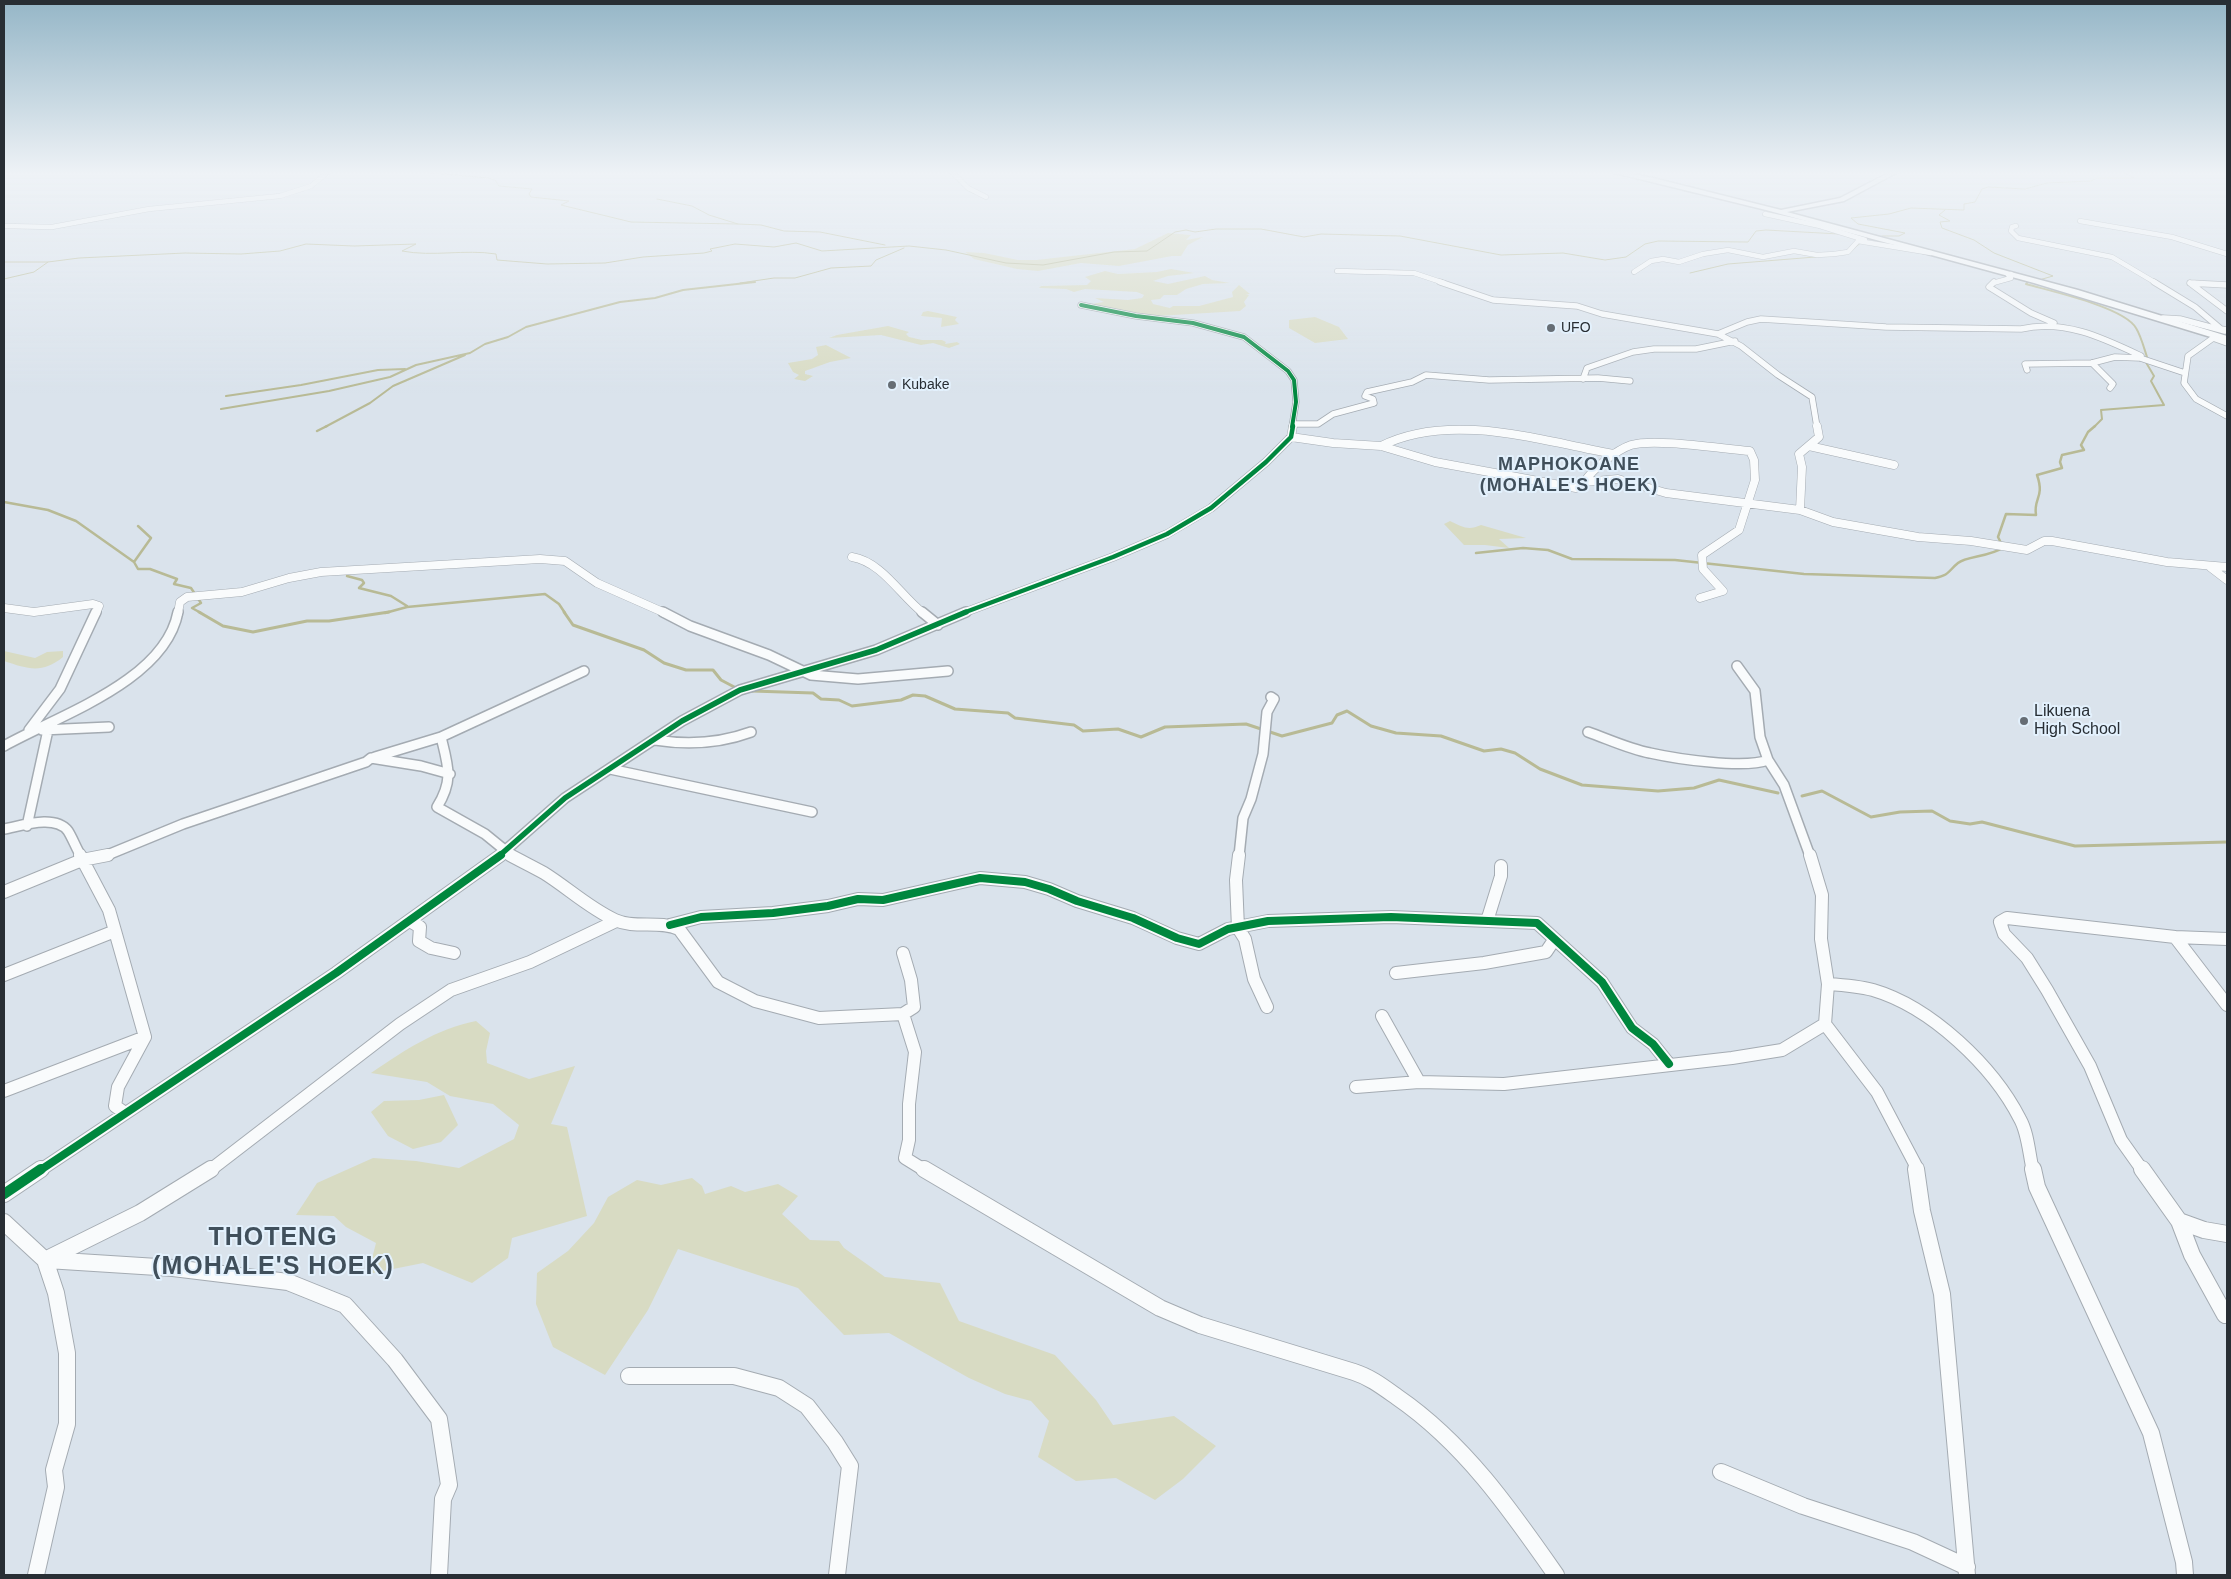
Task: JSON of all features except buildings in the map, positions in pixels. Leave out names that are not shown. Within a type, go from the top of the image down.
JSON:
[{"type":"main road","points":[[1905,246],[2163,318],[2215,337],[2227,333]]},
{"type":"street","points":[[1634,272],[1651,261],[1663,259],[1679,262],[1703,254],[1728,250],[1763,257],[1794,251],[1826,256],[1848,252],[1854,246]]},
{"type":"street","points":[[1890,246],[1932,253]]},
{"type":"street","points":[[2056,246],[2112,257],[2126,264],[2195,307],[2227,333]]},
{"type":"street","points":[[2200,246],[2227,254]]},
{"type":"street","points":[[1337,271],[1414,273],[1493,300],[1577,306],[1602,314],[1718,334],[1736,341],[1752,351],[1773,371],[1812,397],[1819,436],[1799,454],[1802,467],[1800,510]]},
{"type":"street","points":[[2011,274],[2008,276],[2012,278],[1994,282],[1989,287],[2031,313],[2061,327],[2098,336],[2142,356],[2140,358]]},
{"type":"street","points":[[2227,285],[2190,283],[2227,311]]},
{"type":"street","points":[[4,1194],[266,1021],[410,921],[504,851],[565,798],[682,721],[740,690],[876,650],[980,606],[1113,557],[1182,526],[1211,508],[1266,462],[1291,437],[1296,402],[1294,380],[1288,371],[1244,337],[1193,323],[1136,316],[1082,305]]},
{"type":"street","points":[[2163,318],[2180,319],[2227,333]]},
{"type":"street","points":[[1718,334],[1747,322],[1761,319],[1886,327],[2021,329],[2034,326],[2061,327]]},
{"type":"street","points":[[2227,343],[2215,337],[2188,356],[2184,382],[2187,390],[2204,406],[2227,416]]},
{"type":"street","points":[[1583,379],[1587,368],[1633,352],[1696,349],[1736,341]]},
{"type":"street","points":[[2027,370],[2025,364],[2092,363],[2115,357],[2140,358],[2185,373]]},
{"type":"street","points":[[2092,363],[2113,384],[2110,388]]},
{"type":"street","points":[[1293,424],[1318,424],[1333,414],[1374,403],[1372,399],[1365,396],[1367,392],[1412,382],[1426,375],[1489,380],[1583,379],[1630,381]]},
{"type":"street","points":[[1380,446],[1414,433],[1447,430],[1492,433],[1614,454]]},
{"type":"street","points":[[1291,437],[1333,443],[1380,446],[1435,462],[1500,473],[1561,487],[1576,488],[1584,482],[1594,468],[1613,457],[1614,454],[1632,445],[1667,444],[1750,451],[1754,457],[1756,474],[1749,504],[1739,530],[1702,555],[1703,569],[1723,591],[1700,598]]},
{"type":"street","points":[[1809,446],[1894,465]]},
{"type":"street","points":[[1584,482],[1618,479],[1666,493],[1800,510],[1833,522],[1918,537],[1972,541],[2026,550],[2044,541],[2052,541],[2167,562],[2227,567]]},
{"type":"street","points":[[852,557],[874,565],[881,570],[889,577],[894,586],[938,625]]},
{"type":"street","points":[[4,746],[28,731],[49,724],[147,666],[174,629],[180,602],[187,597],[224,596],[289,578],[350,569],[540,559],[565,561],[597,584],[637,600],[710,634],[769,655],[811,675],[858,679],[948,671]]},
{"type":"street","points":[[2208,566],[2227,580]]},
{"type":"street","points":[[4,608],[34,612],[93,604],[99,606],[60,690],[28,731]]},
{"type":"street","points":[[1737,666],[1755,692],[1760,737],[1768,760],[1784,785],[1802,829],[1822,895],[1821,939],[1828,984],[1825,1024],[1877,1092],[1915,1164],[1922,1211],[1942,1294],[1967,1571]]},
{"type":"street","points":[[4,892],[82,860],[99,858],[184,824],[366,762],[371,758],[441,737],[584,671]]},
{"type":"street","points":[[1267,1007],[1254,979],[1245,939],[1238,928],[1236,880],[1239,840],[1243,818],[1251,799],[1263,754],[1267,712],[1274,699],[1271,697]]},
{"type":"street","points":[[28,731],[109,727]]},
{"type":"street","points":[[27,826],[48,730]]},
{"type":"street","points":[[655,740],[681,743],[739,737],[751,732]]},
{"type":"street","points":[[1588,732],[1649,753],[1741,764],[1758,764],[1768,760]]},
{"type":"street","points":[[441,737],[450,774],[448,791],[437,806],[485,834],[504,851],[544,874],[575,897],[616,921],[637,926],[670,925],[700,917],[773,913],[828,906],[858,899],[883,900],[980,878],[1025,882],[1050,889],[1077,901],[1133,918],[1168,935],[1199,944],[1228,929],[1268,922],[1391,917],[1537,923],[1602,982],[1632,1028],[1653,1044],[1669,1064]]},
{"type":"street","points":[[371,758],[421,766],[450,774]]},
{"type":"street","points":[[610,768],[812,812]]},
{"type":"street","points":[[4,829],[47,822],[60,823],[67,830],[109,910],[145,1037],[118,1087],[115,1106],[125,1113]]},
{"type":"street","points":[[1487,921],[1501,876],[1501,866]]},
{"type":"street","points":[[2226,1315],[2192,1255],[2179,1221],[2121,1140],[2090,1066],[2047,990],[2027,958],[2004,934],[2000,922],[2007,918],[2175,937],[2227,940]]},
{"type":"street","points":[[410,921],[420,928],[419,941],[431,948],[454,954]]},
{"type":"street","points":[[45,1260],[140,1213],[220,1164],[400,1024],[451,990],[530,962],[616,921]]},
{"type":"street","points":[[670,925],[679,929],[691,943],[718,982],[755,1001],[819,1018],[869,1014],[903,1014],[914,1007],[911,980],[903,953]]},
{"type":"street","points":[[4,975],[115,931]]},
{"type":"street","points":[[2175,937],[2227,1005]]},
{"type":"street","points":[[1396,974],[1546,952],[1554,940]]},
{"type":"street","points":[[1828,984],[1850,985],[1874,990],[1900,1000],[1938,1024],[1954,1037],[1994,1078],[2021,1120],[2038,1186],[2151,1433],[2184,1562],[2185,1575]]},
{"type":"street","points":[[903,1014],[915,1052],[909,1140],[905,1158],[1160,1308],[1200,1325],[1339,1368],[1358,1371],[1416,1408],[1460,1447],[1556,1575]]},
{"type":"street","points":[[1382,1016],[1419,1082]]},
{"type":"street","points":[[1356,1087],[1419,1082],[1504,1084],[1732,1058],[1782,1050],[1825,1024]]},
{"type":"street","points":[[4,1091],[145,1037]]},
{"type":"street","points":[[2179,1221],[2204,1230],[2227,1234]]},
{"type":"street","points":[[4,1222],[45,1260],[56,1293],[67,1353],[67,1424],[54,1470],[56,1487],[36,1575]]},
{"type":"street","points":[[45,1260],[173,1268],[288,1282],[345,1305],[394,1360],[439,1419],[449,1485],[443,1499],[439,1575]]},
{"type":"street","points":[[629,1376],[734,1376],[779,1388],[807,1406],[835,1442],[850,1466],[837,1575]]},
{"type":"street","points":[[1721,1472],[1803,1506],[1913,1542],[1967,1571]]},
{"type":"green space","points":[[1142,246],[1188,246],[1181,256],[1119,266],[1081,263],[1038,271],[1017,269],[974,259],[965,252],[984,253],[1018,260],[1036,260],[1135,249]]},
{"type":"green space","points":[[1171,269],[1194,273],[1168,276],[1153,281],[1168,284],[1205,276],[1212,280],[1230,283],[1203,284],[1186,289],[1177,295],[1164,295],[1160,299],[1151,300],[1153,304],[1170,308],[1173,306],[1199,306],[1233,297],[1232,292],[1239,285],[1250,294],[1246,294],[1249,295],[1244,302],[1246,306],[1240,311],[1157,316],[1085,305],[1104,302],[1095,298],[1128,300],[1142,298],[1144,295],[1137,292],[1085,289],[1074,292],[1066,289],[1039,288],[1041,286],[1087,285],[1091,281],[1085,277],[1105,271],[1118,274],[1157,272]]},
{"type":"green space","points":[[928,311],[957,317],[955,320],[959,324],[941,327],[942,318],[921,316],[923,312]]},
{"type":"green space","points":[[1315,317],[1339,327],[1348,339],[1315,343],[1289,328],[1289,320]]},
{"type":"green space","points":[[888,326],[909,332],[906,334],[909,337],[922,340],[942,340],[946,342],[945,344],[957,342],[960,344],[949,348],[933,343],[921,345],[881,335],[829,338]]},
{"type":"green space","points":[[826,345],[851,358],[830,362],[805,371],[805,374],[813,376],[805,381],[794,379],[799,375],[793,372],[788,363],[812,359],[818,355],[816,347]]},
{"type":"green space","points":[[1450,521],[1466,528],[1481,525],[1526,538],[1499,539],[1509,548],[1464,545],[1444,524]]},
{"type":"green space","points":[[4,651],[35,658],[47,652],[63,651],[63,657],[48,666],[28,668],[4,661]]},
{"type":"green space","points":[[476,1021],[490,1033],[486,1051],[487,1063],[529,1079],[575,1066],[551,1124],[567,1127],[587,1216],[512,1238],[508,1258],[472,1283],[423,1263],[368,1274],[376,1243],[346,1227],[334,1216],[296,1215],[317,1183],[373,1158],[416,1161],[459,1168],[514,1139],[519,1125],[493,1104],[450,1096],[427,1082],[371,1073],[421,1041]]},
{"type":"green space","points":[[444,1095],[458,1125],[441,1142],[413,1149],[388,1136],[371,1112],[384,1101],[419,1100]]},
{"type":"green space","points":[[692,1178],[702,1186],[705,1194],[731,1186],[745,1192],[778,1184],[798,1196],[782,1214],[810,1240],[839,1241],[844,1248],[885,1277],[940,1283],[959,1321],[1055,1355],[1096,1400],[1113,1425],[1174,1416],[1216,1446],[1183,1479],[1155,1500],[1116,1478],[1076,1481],[1038,1457],[1049,1421],[1031,1401],[1005,1394],[969,1378],[889,1333],[844,1335],[798,1288],[678,1249],[648,1310],[605,1375],[553,1347],[536,1304],[537,1273],[568,1251],[594,1223],[608,1197],[637,1180],[661,1185]]},
{"type":"waterway","points":[[48,262],[79,258],[185,253],[241,254],[280,251],[300,246]]},
{"type":"waterway","points":[[346,246],[364,246]]},
{"type":"waterway","points":[[413,246],[402,251],[414,253],[473,252],[496,254],[497,260],[547,264],[605,263],[643,257],[704,253],[712,251],[710,249],[727,246]]},
{"type":"waterway","points":[[757,246],[781,246]]},
{"type":"waterway","points":[[805,246],[822,251],[909,246],[946,250],[1006,263],[1043,265],[1114,252],[1147,251],[1155,246]]},
{"type":"waterway","points":[[1451,246],[1501,255],[1563,253],[1605,260],[1626,257],[1643,246]]},
{"type":"waterway","points":[[1851,251],[1857,246]]},
{"type":"waterway","points":[[1983,246],[1994,253],[2053,276],[2039,280]]},
{"type":"waterway","points":[[740,283],[774,278],[795,278],[831,268],[871,266],[876,260],[904,248]]},
{"type":"waterway","points":[[1690,273],[1728,264],[1828,256]]},
{"type":"waterway","points":[[4,262],[48,262]]},
{"type":"waterway","points":[[4,279],[34,272],[48,262]]},
{"type":"waterway","points":[[221,409],[329,391],[390,377],[416,365],[470,353],[485,344],[508,337],[526,327],[620,302],[655,298],[683,290],[755,282]]},
{"type":"waterway","points":[[2028,282],[2026,284],[2068,295],[2117,313],[2129,320],[2136,328],[2147,357],[2144,359],[2154,376],[2151,381],[2164,405],[2101,410],[2102,419],[2095,426]]},
{"type":"waterway","points":[[325,427],[370,403],[393,386],[465,355]]},
{"type":"waterway","points":[[226,396],[301,385],[378,370],[405,369]]},
{"type":"waterway","points":[[2001,543],[1998,537],[2006,514],[2036,515],[2036,505],[2040,489],[2037,475],[2062,468],[2060,462],[2062,455],[2084,450],[2081,445],[2088,432],[2095,426]]},
{"type":"waterway","points":[[317,431],[325,427]]},
{"type":"waterway","points":[[4,502],[48,510],[76,521],[134,562]]},
{"type":"waterway","points":[[134,562],[151,538],[138,526]]},
{"type":"waterway","points":[[1476,553],[1523,548],[1548,550],[1572,559],[1675,560],[1804,574],[1935,578],[1946,574],[1962,561],[1992,553],[2004,547]]},
{"type":"waterway","points":[[134,562],[138,569],[150,569],[177,579],[174,584],[191,588],[201,603],[192,608],[201,613]]},
{"type":"waterway","points":[[347,576],[362,580],[364,583],[359,588],[391,596],[407,606]]},
{"type":"waterway","points":[[388,612],[407,607],[545,594],[559,604],[565,613]]},
{"type":"waterway","points":[[199,612],[223,626],[253,632],[307,621],[329,621],[388,612]]},
{"type":"waterway","points":[[564,612],[573,625],[644,650],[664,663],[686,670],[713,670],[721,680],[738,689]]},
{"type":"waterway","points":[[752,691],[813,693],[821,699],[839,700],[852,706],[901,700],[913,695],[925,696],[955,709],[1008,713],[1015,718],[1074,725],[1083,731],[1118,729],[1141,737],[1165,727],[1246,724],[1282,736],[1332,723],[1337,715],[1347,711],[1371,726],[1396,733],[1441,736],[1484,751],[1501,749],[1515,753],[1540,769],[1582,785],[1658,791],[1694,788],[1719,780],[1778,793]]},
{"type":"waterway","points":[[1802,796],[1822,791],[1871,817],[1900,812],[1932,811],[1950,821],[1970,824],[1982,822],[2075,846],[2227,842]]},
{"type":"cycle path","points":[[4,1194],[336,973],[491,863],[565,798],[682,721],[740,690],[876,650],[981,606],[1113,557],[1167,534],[1211,508],[1266,462],[1291,437],[1296,402],[1294,380],[1288,371],[1244,337],[1193,323],[1136,316],[1081,305]]},
{"type":"cycle path","points":[[670,925],[701,917],[773,913],[828,906],[858,899],[883,900],[980,878],[1025,882],[1049,889],[1077,901],[1133,918],[1177,938],[1199,944],[1228,929],[1268,921],[1391,917],[1537,923],[1602,982],[1632,1028],[1653,1044],[1669,1064]]},
{"type":"place","name":"UFO","points":[[1551,328]]},
{"type":"place","name":"Kubake","points":[[892,385]]},
{"type":"place","name":"Likuena High School","points":[[2024,721]]},
{"type":"district","name":"MAPHOKOANE (MOHALE'S HOEK)","points":[[1569,475]]},
{"type":"district","name":"THOTENG (MOHALE'S HOEK)","points":[[273,1252]]}]
